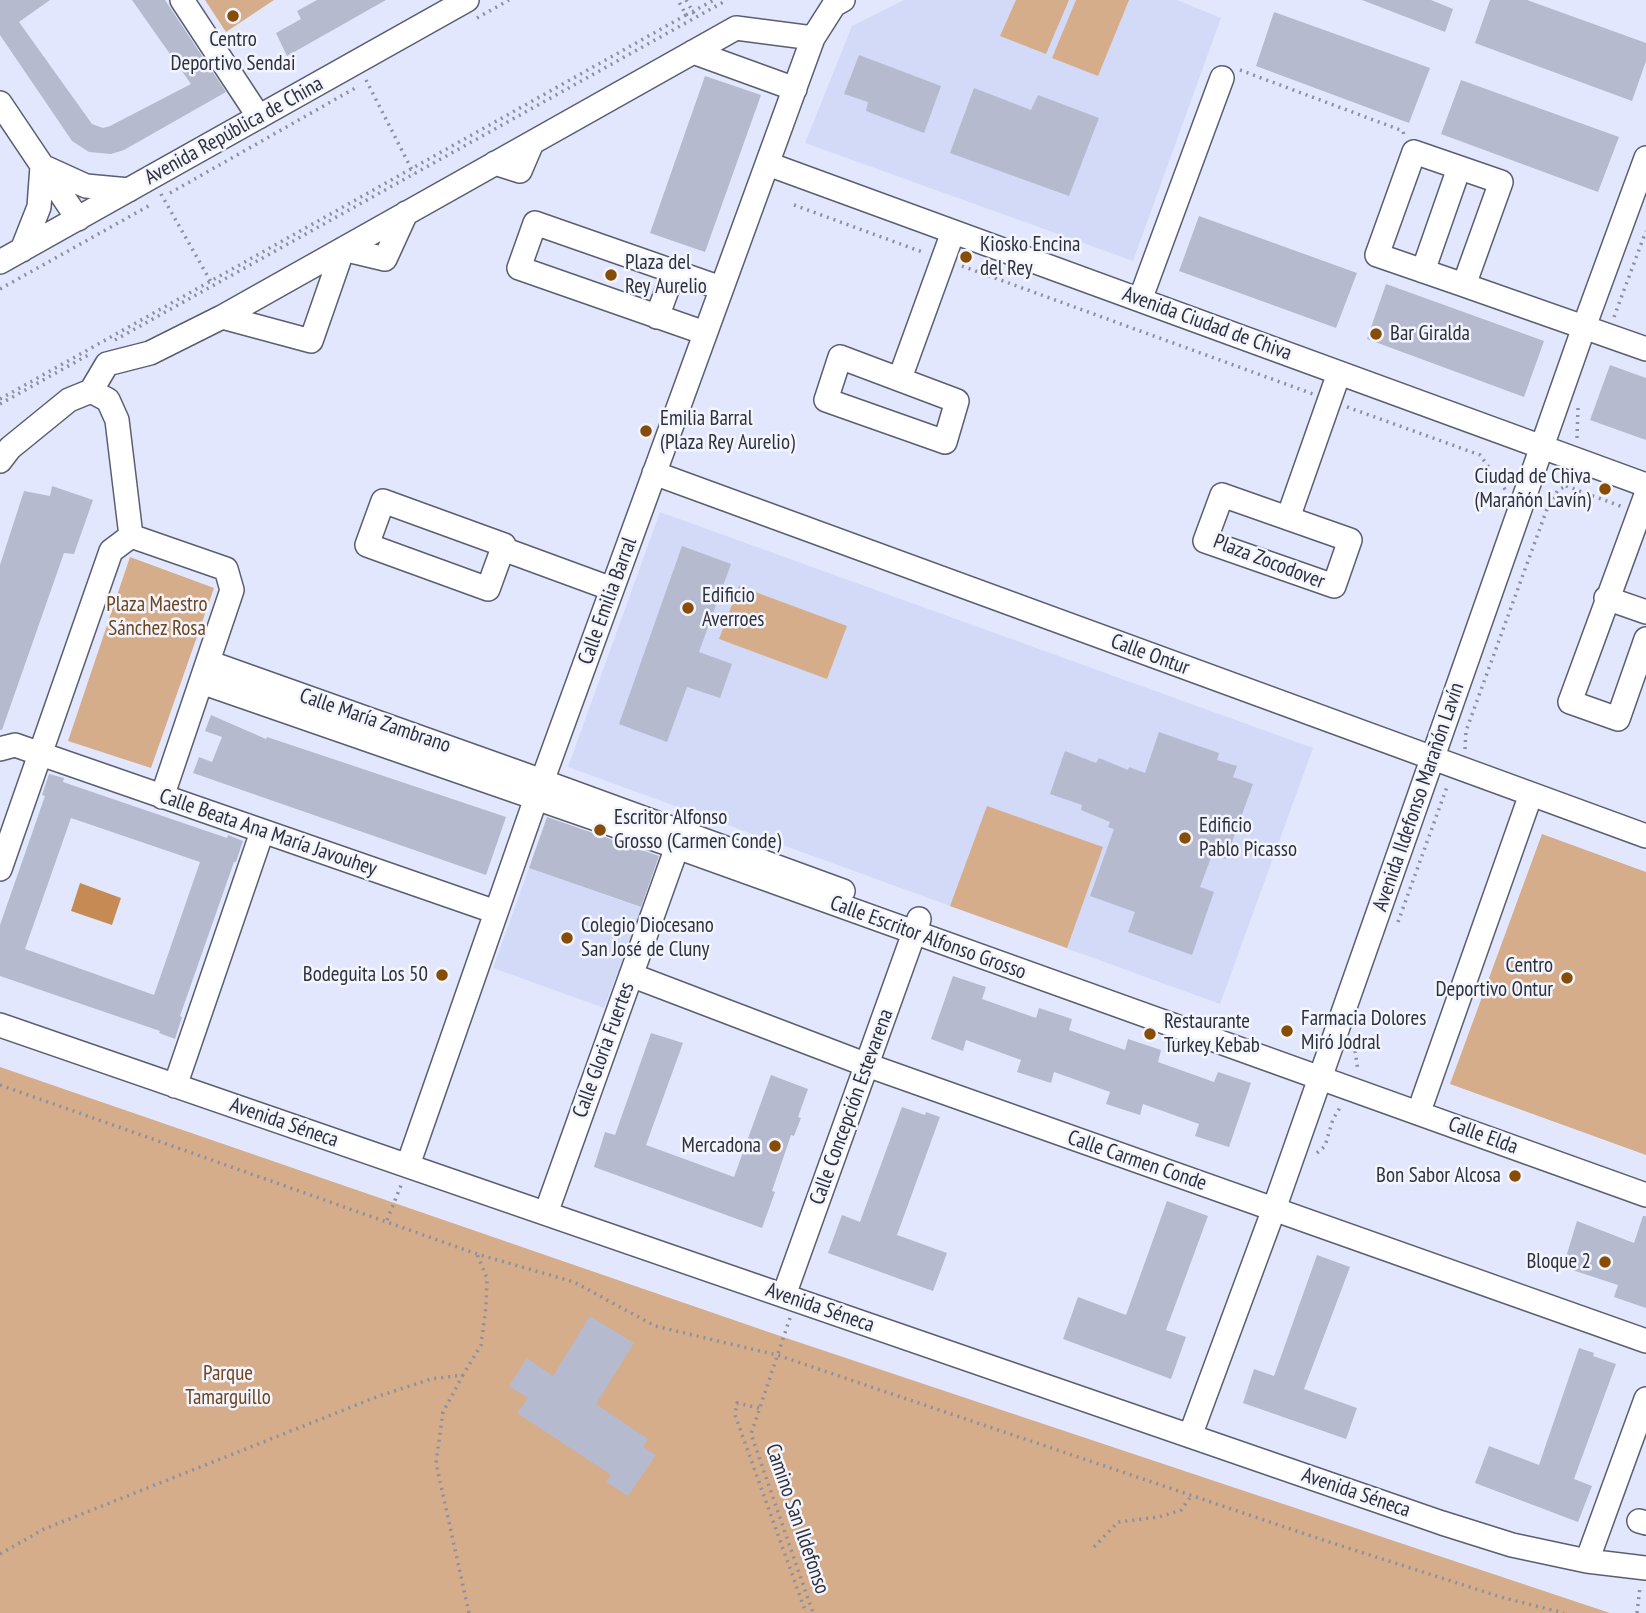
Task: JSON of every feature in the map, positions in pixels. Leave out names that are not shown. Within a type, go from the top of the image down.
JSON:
[{"type":"street","points":[[182,0],[259,117]]},
{"type":"street","name":"Avenida República de China","points":[[0,262],[467,0]]},
{"type":"street","name":"Calle Emilia Barral","points":[[408,1165],[539,789],[813,38],[834,5],[843,0]]},
{"type":"street","points":[[0,461],[10,448],[39,422],[69,400],[91,391],[107,364],[150,353],[222,317],[736,28],[813,38]]},
{"type":"street","points":[[693,52],[795,89]]},
{"type":"street","points":[[1140,300],[1222,78]]},
{"type":"street","points":[[0,103],[78,219]]},
{"type":"street","points":[[1464,285],[1501,182],[1414,152],[1377,255],[1646,349]]},
{"type":"street","name":"Avenida Ildefonso Marañón Lavín","points":[[1190,1436],[1274,1209],[1646,158]]},
{"type":"street","name":"Avenida Ciudad de Chiva","points":[[768,164],[1646,485]]},
{"type":"street","points":[[42,166],[86,186],[129,190]]},
{"type":"street","points":[[22,250],[39,207],[42,166]]},
{"type":"street","points":[[1423,271],[1459,168]]},
{"type":"street","points":[[705,333],[519,268],[535,223],[721,288]]},
{"type":"street","points":[[900,378],[953,232]]},
{"type":"street","points":[[222,317],[311,341],[343,248]]},
{"type":"street","points":[[657,317],[674,271]]},
{"type":"street","points":[[840,357],[900,378],[957,401],[944,442],[826,401],[840,357]]},
{"type":"street","points":[[1288,518],[1339,373]]},
{"type":"street","points":[[91,391],[108,400],[117,421],[131,536]]},
{"type":"street","name":"Calle Ontur","points":[[654,473],[1646,836]]},
{"type":"street","name":"Plaza Zocodover","points":[[1222,495],[1288,518],[1350,540],[1334,586],[1205,541],[1222,495]]},
{"type":"street","points":[[383,501],[504,545],[503,549],[488,589],[367,545],[383,501]]},
{"type":"street","points":[[1639,502],[1570,702],[1618,719],[1646,639]]},
{"type":"street","points":[[131,536],[226,569],[232,590],[162,797]]},
{"type":"street","points":[[0,869],[111,551],[131,536]]},
{"type":"street","points":[[503,549],[612,589]]},
{"type":"street","points":[[1606,598],[1646,612]]},
{"type":"street","name":"Calle María Zambrano","points":[[204,672],[539,789]]},
{"type":"street","name":"Calle Beata Ana María Javouhey","points":[[0,749],[15,745],[496,912]]},
{"type":"street","name":"Calle Escritor Alfonso Grosso","points":[[539,789],[677,847],[917,926]]},
{"type":"street","name":"Calle Escritor Alfonso Grosso","points":[[539,789],[1322,1071]]},
{"type":"street","points":[[1423,1100],[1531,794]]},
{"type":"street","points":[[175,1086],[262,832]]},
{"type":"street","name":"Calle Gloria Fuertes","points":[[545,1213],[677,847]]},
{"type":"street","name":"Calle Concepción Estevarena","points":[[790,1297],[867,1065],[917,926]]},
{"type":"street","name":"Calle Carmen Conde","points":[[631,975],[867,1065],[1646,1341]]},
{"type":"street","name":"Avenida Séneca","points":[[0,1026],[1442,1523],[1512,1545],[1587,1561],[1644,1568]]},
{"type":"street","name":"Calle Elda","points":[[1322,1071],[1423,1100],[1646,1180]]},
{"type":"street","name":"Calle Elda","points":[[1322,1071],[1646,1195]]},
{"type":"street","points":[[1587,1561],[1646,1399]]},
{"type":"path","points":[[678,0],[686,15]]},
{"type":"path","points":[[687,0],[696,17]]},
{"type":"path","points":[[0,402],[714,0]]},
{"type":"path","points":[[212,283],[727,0]]},
{"type":"path","points":[[357,62],[414,174]]},
{"type":"path","points":[[1222,78],[1228,65],[1403,131],[1414,152]]},
{"type":"path","points":[[170,193],[358,86]]},
{"type":"path","points":[[151,177],[212,283]]},
{"type":"path","points":[[0,289],[152,204]]},
{"type":"path","points":[[794,205],[933,255]]},
{"type":"path","points":[[1610,329],[1646,231]]},
{"type":"path","points":[[961,265],[1321,397]]},
{"type":"path","points":[[1337,403],[1480,455],[1506,492]]},
{"type":"path","points":[[1578,405],[1576,436],[1580,445]]},
{"type":"path","points":[[1566,486],[1571,473]]},
{"type":"path","points":[[1463,754],[1466,732],[1547,509],[1558,490],[1566,486],[1639,502]]},
{"type":"path","points":[[1394,932],[1446,787],[1454,777]]},
{"type":"path","points":[[1358,1033],[1353,1045],[1358,1071]]},
{"type":"path","points":[[0,1085],[477,1254],[574,1282],[655,1326],[777,1355],[1504,1598],[1564,1613]]},
{"type":"path","points":[[1314,1162],[1317,1151],[1325,1146],[1332,1119],[1343,1102]]},
{"type":"path","points":[[387,1220],[408,1165]]},
{"type":"path","points":[[469,1613],[436,1463],[443,1412],[481,1345],[487,1278],[477,1254]]},
{"type":"path","name":"Camino San Ildefonso","points":[[790,1297],[777,1355],[751,1434],[813,1613]]},
{"type":"path","points":[[0,1554],[44,1529],[379,1396],[431,1379],[463,1376]]},
{"type":"path","points":[[759,1408],[737,1403],[735,1415],[806,1613]]},
{"type":"path","points":[[1094,1547],[1118,1522],[1158,1517],[1181,1510],[1192,1495]]},
{"type":"path","points":[[1637,1613],[1644,1568]]},
{"type":"shaded area","points":[[904,0],[1177,0],[1221,18],[1133,261],[805,143],[852,26]]},
{"type":"shaded area","points":[[660,512],[1313,748],[1220,1004],[568,767]]},
{"type":"shaded area","name":"Colegio Diocesano San José de Cluny","points":[[529,868],[642,908],[604,1008],[493,968]]},
{"type":"shaded area","points":[[80,883],[121,898],[112,925],[71,911]]},
{"type":"green space","name":"Centro Deportivo Sendai","points":[[205,0],[274,0],[226,32]]},
{"type":"green space","points":[[1016,0],[1069,0],[1046,54],[1000,36]]},
{"type":"green space","points":[[1076,0],[1129,0],[1098,76],[1052,58]]},
{"type":"green space","name":"Plaza Maestro Sánchez Rosa","points":[[130,557],[214,588],[151,768],[68,741]]},
{"type":"green space","points":[[739,586],[847,626],[827,679],[719,639]]},
{"type":"green space","points":[[987,806],[1103,847],[1067,948],[950,906]]},
{"type":"green space","name":"Centro Deportivo Ontur","points":[[1542,834],[1646,872],[1646,1155],[1450,1084]]},
{"type":"green space","name":"Parque Tamarguillo","points":[[0,1067],[783,1337],[1610,1613],[0,1613]]},
{"type":"building","points":[[0,0],[50,0],[19,22],[92,124],[103,128],[110,126],[191,84],[132,0],[165,0],[226,92],[124,150],[111,154],[89,152],[72,141],[0,35]]},
{"type":"building","points":[[317,0],[386,0],[287,56],[276,33],[301,19],[297,11]]},
{"type":"building","points":[[1362,0],[1431,0],[1453,9],[1445,32]]},
{"type":"building","points":[[1490,0],[1527,0],[1646,43],[1646,61],[1632,101],[1475,43]]},
{"type":"building","points":[[1274,12],[1430,68],[1409,123],[1256,66]]},
{"type":"building","points":[[859,55],[941,86],[924,133],[866,111],[868,102],[844,94]]},
{"type":"building","points":[[705,76],[761,95],[705,252],[650,233]]},
{"type":"building","points":[[1461,80],[1619,137],[1598,192],[1441,134]]},
{"type":"building","points":[[974,88],[1031,110],[1038,95],[1099,118],[1069,196],[950,153]]},
{"type":"building","points":[[1199,216],[1357,273],[1336,328],[1179,271]]},
{"type":"building","points":[[1386,284],[1544,341],[1524,397],[1367,339]]},
{"type":"building","points":[[1610,365],[1646,378],[1646,440],[1590,420]]},
{"type":"building","points":[[52,486],[93,500],[74,554],[64,553],[0,730],[0,565],[24,491],[50,496]]},
{"type":"building","name":"Edificio Averroes","points":[[682,546],[731,564],[699,652],[732,664],[720,698],[687,687],[667,742],[619,724]]},
{"type":"building","points":[[211,715],[266,739],[267,737],[506,817],[486,875],[193,773],[199,757],[212,762],[222,737],[205,731]]},
{"type":"building","name":"Edificio Pablo Picasso","points":[[1159,732],[1219,753],[1217,760],[1237,766],[1233,777],[1253,784],[1226,859],[1212,855],[1200,887],[1214,892],[1192,955],[1128,932],[1135,912],[1090,896],[1114,829],[1108,827],[1110,822],[1081,810],[1082,805],[1050,794],[1065,751],[1096,763],[1099,758],[1128,770],[1129,767],[1145,773]]},
{"type":"building","points":[[49,774],[64,778],[63,782],[227,838],[228,835],[243,841],[180,1016],[182,1017],[175,1039],[159,1033],[160,1031],[0,976],[0,925],[45,796],[42,795]],"holes":[[[71,818],[200,862],[154,995],[25,949]]]},
{"type":"building","points":[[547,817],[659,856],[641,907],[529,868]]},
{"type":"building","points":[[953,976],[986,987],[982,999],[1036,1018],[1039,1008],[1072,1019],[1069,1030],[1125,1050],[1128,1039],[1161,1050],[1158,1062],[1214,1082],[1218,1072],[1251,1083],[1229,1147],[1195,1136],[1199,1124],[1143,1104],[1140,1115],[1106,1104],[1110,1092],[1054,1072],[1051,1083],[1017,1072],[1021,1060],[966,1040],[963,1051],[931,1039]]},
{"type":"building","points":[[651,1033],[683,1043],[646,1145],[734,1177],[771,1075],[808,1089],[798,1117],[801,1118],[794,1136],[791,1135],[762,1228],[594,1167],[605,1132],[615,1135]]},
{"type":"building","points":[[902,1107],[940,1117],[897,1235],[947,1253],[933,1291],[828,1253],[842,1215],[860,1222]]},
{"type":"building","points":[[1167,1201],[1208,1216],[1166,1330],[1186,1337],[1171,1379],[1063,1339],[1078,1297],[1126,1315]]},
{"type":"building","name":"Bloque 2","points":[[1643,1216],[1646,1216],[1646,1308],[1614,1297],[1618,1285],[1563,1267],[1577,1221],[1634,1243]]},
{"type":"building","points":[[1317,1255],[1350,1267],[1304,1389],[1357,1408],[1346,1439],[1243,1403],[1254,1369],[1274,1376]]},
{"type":"building","points":[[590,1316],[634,1343],[596,1404],[648,1439],[643,1447],[656,1455],[628,1496],[606,1482],[611,1475],[517,1413],[528,1398],[509,1386],[527,1358],[553,1376]]},
{"type":"building","points":[[1579,1348],[1616,1364],[1574,1479],[1592,1486],[1578,1522],[1475,1483],[1489,1446],[1539,1465]]},
{"type":"place","name":"Centro Deportivo Sendai","points":[[233,16]]},
{"type":"place","name":"Kiosko Encina del Rey","points":[[966,257]]},
{"type":"place","name":"Plaza del Rey Aurelio","points":[[611,275]]},
{"type":"place","name":"Bar Giralda","points":[[1376,334]]},
{"type":"place","name":"Emilia Barral (Plaza Rey Aurelio)","points":[[646,431]]},
{"type":"place","name":"Ciudad de Chiva (Marañón Lavín)","points":[[1605,489]]},
{"type":"place","name":"Edificio Averroes","points":[[688,608]]},
{"type":"place","name":"Escritor Alfonso Grosso (Carmen Conde)","points":[[600,830]]},
{"type":"place","name":"Edificio Pablo Picasso","points":[[1185,838]]},
{"type":"place","name":"Colegio Diocesano San José de Cluny","points":[[567,938]]},
{"type":"place","name":"Bodeguita Los 50","points":[[442,975]]},
{"type":"place","name":"Centro Deportivo Ontur","points":[[1567,978]]},
{"type":"place","name":"Farmacia Dolores Miró Jodral","points":[[1287,1031]]},
{"type":"place","name":"Restaurante Turkey Kebab","points":[[1150,1034]]},
{"type":"place","name":"Mercadona","points":[[775,1146]]},
{"type":"place","name":"Bon Sabor Alcosa","points":[[1515,1176]]},
{"type":"place","name":"Bloque 2","points":[[1605,1262]]}]
